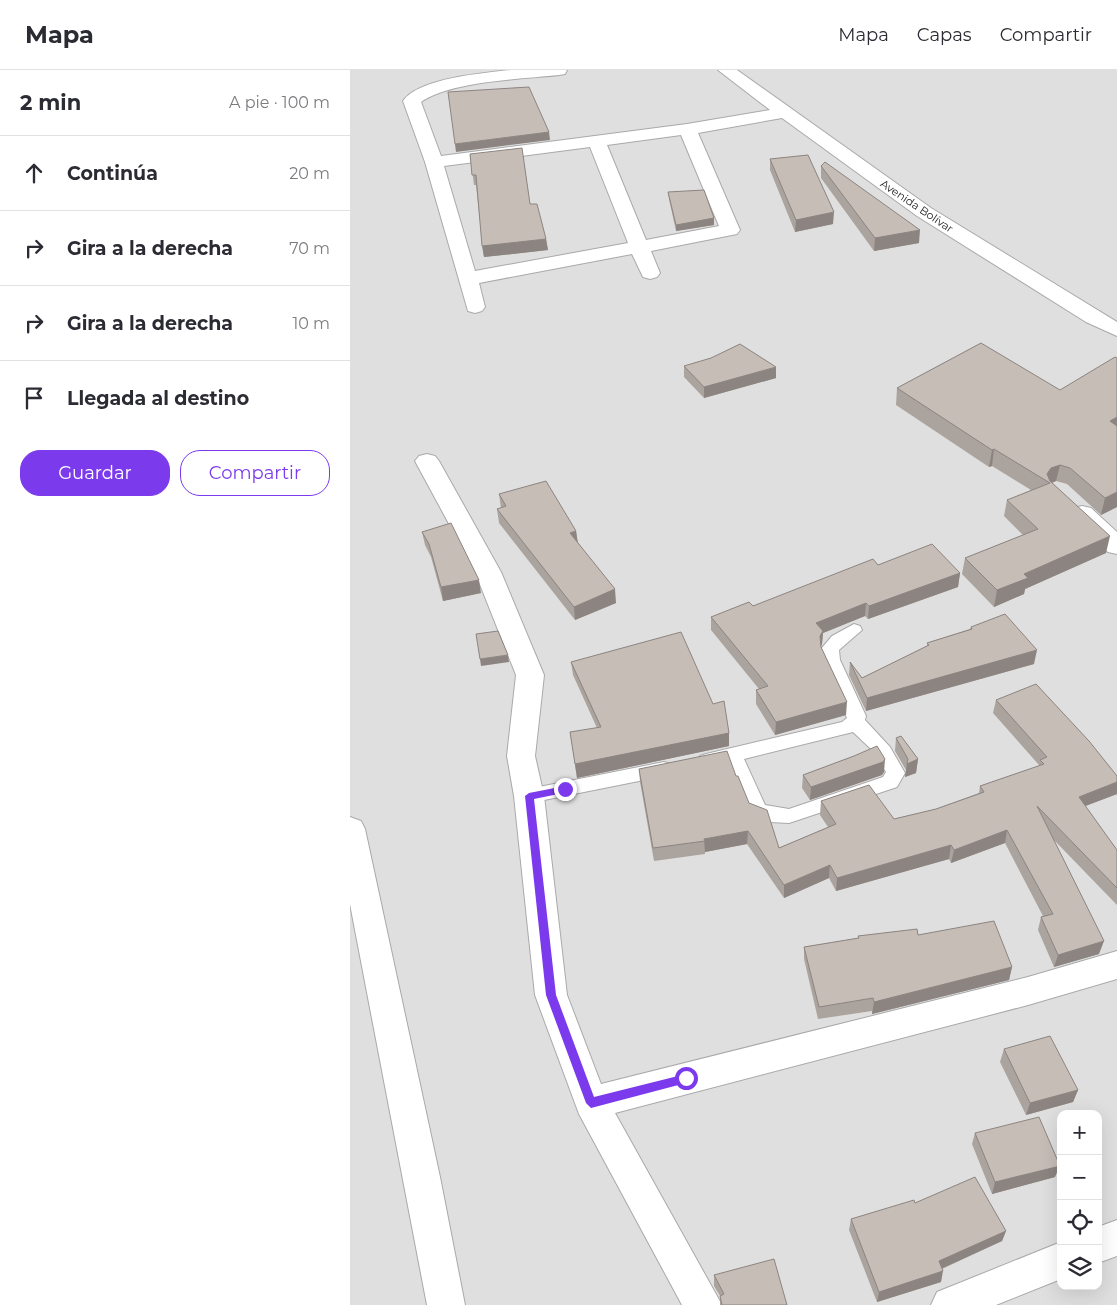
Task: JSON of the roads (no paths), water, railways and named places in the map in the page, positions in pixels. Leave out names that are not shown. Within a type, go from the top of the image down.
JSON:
[{"type":"street","points":[[475,307],[434,162],[412,104],[415,98],[458,84],[559,70]]},
{"type":"street","name":"Avenida Bolívar","points":[[726,70],[924,212],[1093,318],[1117,330]]},
{"type":"street","points":[[434,162],[687,129],[783,112]]},
{"type":"street","points":[[467,279],[730,230],[687,129]]},
{"type":"street","points":[[596,140],[650,273]]},
{"type":"street","points":[[427,461],[488,572],[530,675],[521,756],[529,796],[551,995],[591,1103],[703,1305]]},
{"type":"street","points":[[1064,497],[1117,546]]},
{"type":"street","points":[[350,829],[422,1177],[446,1305]]},
{"type":"street","points":[[591,1103],[1028,991],[1117,965]]},
{"type":"street","points":[[1102,1244],[1117,1238]]},
{"type":"street","points":[[950,1305],[1057,1262]]},
{"type":"lane","points":[[529,796],[685,765],[847,727],[855,722],[857,716],[831,660],[830,649],[838,640],[854,630]]},
{"type":"lane","points":[[733,754],[758,810],[770,815],[788,816],[890,782],[896,773],[889,758],[874,739],[855,722]]}]
